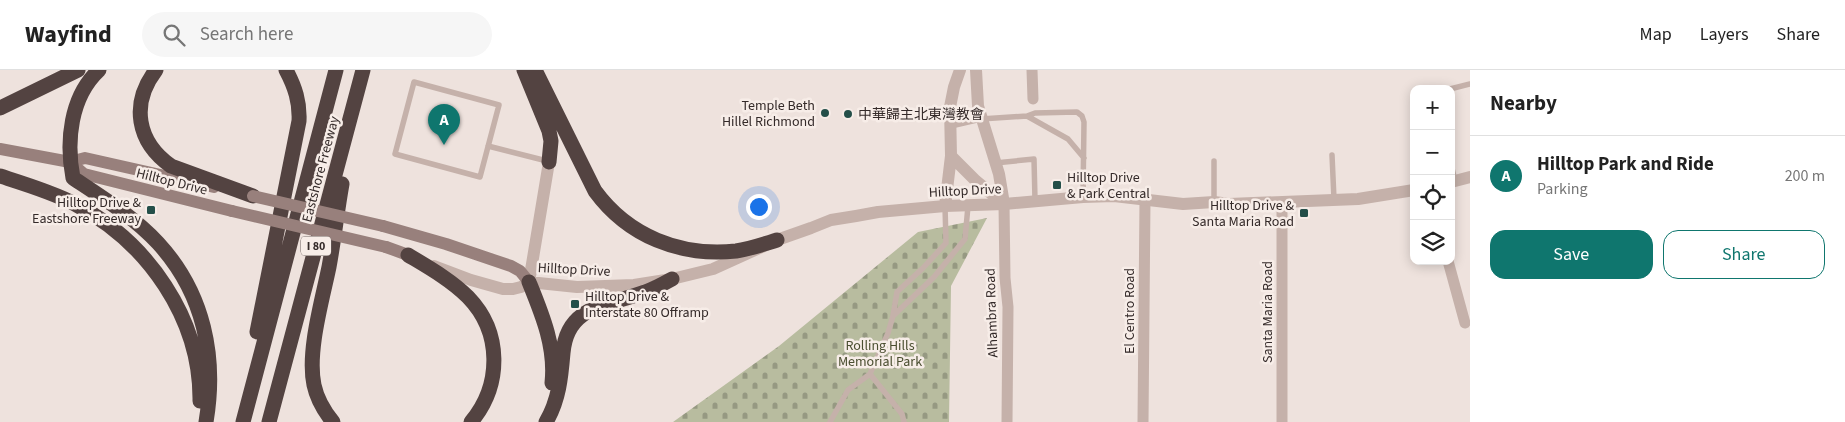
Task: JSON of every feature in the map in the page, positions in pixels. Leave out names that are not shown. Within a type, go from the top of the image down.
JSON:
[{"type":"highway","points":[[0,108],[78,70]]},
{"type":"highway","points":[[98,70],[87,83],[77,104],[70,132],[70,162],[73,178],[124,213],[159,244],[172,261],[194,298],[201,315],[209,352],[210,389],[206,422]]},
{"type":"highway","points":[[156,70],[145,89],[140,115],[145,138],[152,149],[171,166],[252,196]]},
{"type":"highway","points":[[241,422],[299,122],[297,95],[286,70]]},
{"type":"highway","name":"Eastshore Freeway","points":[[241,422],[336,70]]},
{"type":"highway","name":"Eastshore Freeway","points":[[269,422],[363,70]]},
{"type":"highway","points":[[524,70],[549,131],[551,142],[549,162]]},
{"type":"highway","points":[[535,70],[595,190],[603,202],[628,224],[657,242],[690,250],[721,252],[738,250],[777,240]]},
{"type":"highway","points":[[333,422],[317,398],[313,361],[354,106]]},
{"type":"highway","points":[[0,176],[54,194],[94,215],[129,242],[156,274],[177,305],[191,338],[200,381],[200,422]]},
{"type":"highway","points":[[408,255],[466,295],[486,322],[491,336],[494,370],[492,385],[486,399],[471,422]]},
{"type":"highway","points":[[546,422],[559,392],[564,341],[568,330],[574,322],[583,314],[596,308],[645,292],[672,279]]},
{"type":"highway","points":[[529,282],[545,323],[552,358],[551,391],[548,405],[540,422]]},
{"type":"main road","name":"Hilltop Drive","points":[[0,150],[70,162],[85,158],[383,226],[446,244],[511,266],[520,271],[529,282]]},
{"type":"main road","name":"Hilltop Drive","points":[[70,162],[84,174],[386,247],[408,255]]},
{"type":"street","points":[[945,206],[951,156],[950,107],[960,70]]},
{"type":"street","points":[[976,70],[978,106],[999,174],[1004,204]]},
{"type":"street","points":[[1032,70],[1033,98]]},
{"type":"street","points":[[951,156],[976,181],[1004,204]]},
{"type":"street","points":[[529,282],[549,162]]},
{"type":"street","points":[[1455,181],[1470,177]]},
{"type":"street","name":"Hilltop Drive","points":[[408,255],[471,280],[503,289],[521,287],[529,282],[558,286],[634,285],[672,279],[713,269],[777,240],[831,220],[878,212],[1083,197],[1114,196],[1183,204],[1214,202],[1229,204],[1366,198],[1410,191]]},
{"type":"street","name":"El Centro Road","points":[[1144,422],[1145,200]]},
{"type":"street","name":"Santa Maria Road","points":[[1282,202],[1282,422]]},
{"type":"street","name":"Alhambra Road","points":[[1004,204],[1005,278],[1008,307],[1007,422]]},
{"type":"street","points":[[1449,265],[1465,322]]},
{"type":"lane","points":[[414,82],[499,105],[488,146],[480,177],[395,154],[414,82]]},
{"type":"lane","points":[[1455,88],[1470,84]]},
{"type":"lane","points":[[951,126],[981,119],[1028,116],[1035,113],[1077,112],[1082,116],[1084,122],[1083,197]]},
{"type":"lane","points":[[1028,116],[1068,139],[1084,158]]},
{"type":"lane","points":[[488,146],[549,162]]},
{"type":"lane","points":[[1332,154],[1334,199]]},
{"type":"lane","points":[[995,163],[1034,159],[1036,200]]},
{"type":"lane","points":[[1214,161],[1214,202]]},
{"type":"lane","points":[[830,422],[848,390],[870,374],[893,316],[897,292],[946,243],[945,206]]},
{"type":"lane","points":[[893,316],[934,277],[965,239],[968,206]]},
{"type":"lane","points":[[870,374],[902,414],[904,422]]},
{"type":"green space","name":"Rolling Hills Memorial Park","points":[[987,218],[951,286],[949,422],[673,422],[779,346],[918,232]]},
{"type":"place","name":"Temple Beth Hillel Richmond","points":[[825,113]]},
{"type":"place","name":"中華歸主北東灣教會","points":[[848,114]]},
{"type":"place","name":"Hilltop Park and Ride","points":[[444,145]]},
{"type":"place","name":"Hilltop Drive & Park Central","points":[[1057,185]]},
{"type":"place","name":"Hilltop Drive & Eastshore Freeway","points":[[151,210]]},
{"type":"place","name":"Hilltop Drive & Santa Maria Road","points":[[1304,213]]},
{"type":"place","name":"Hilltop Drive & Interstate 80 Offramp","points":[[575,304]]}]
